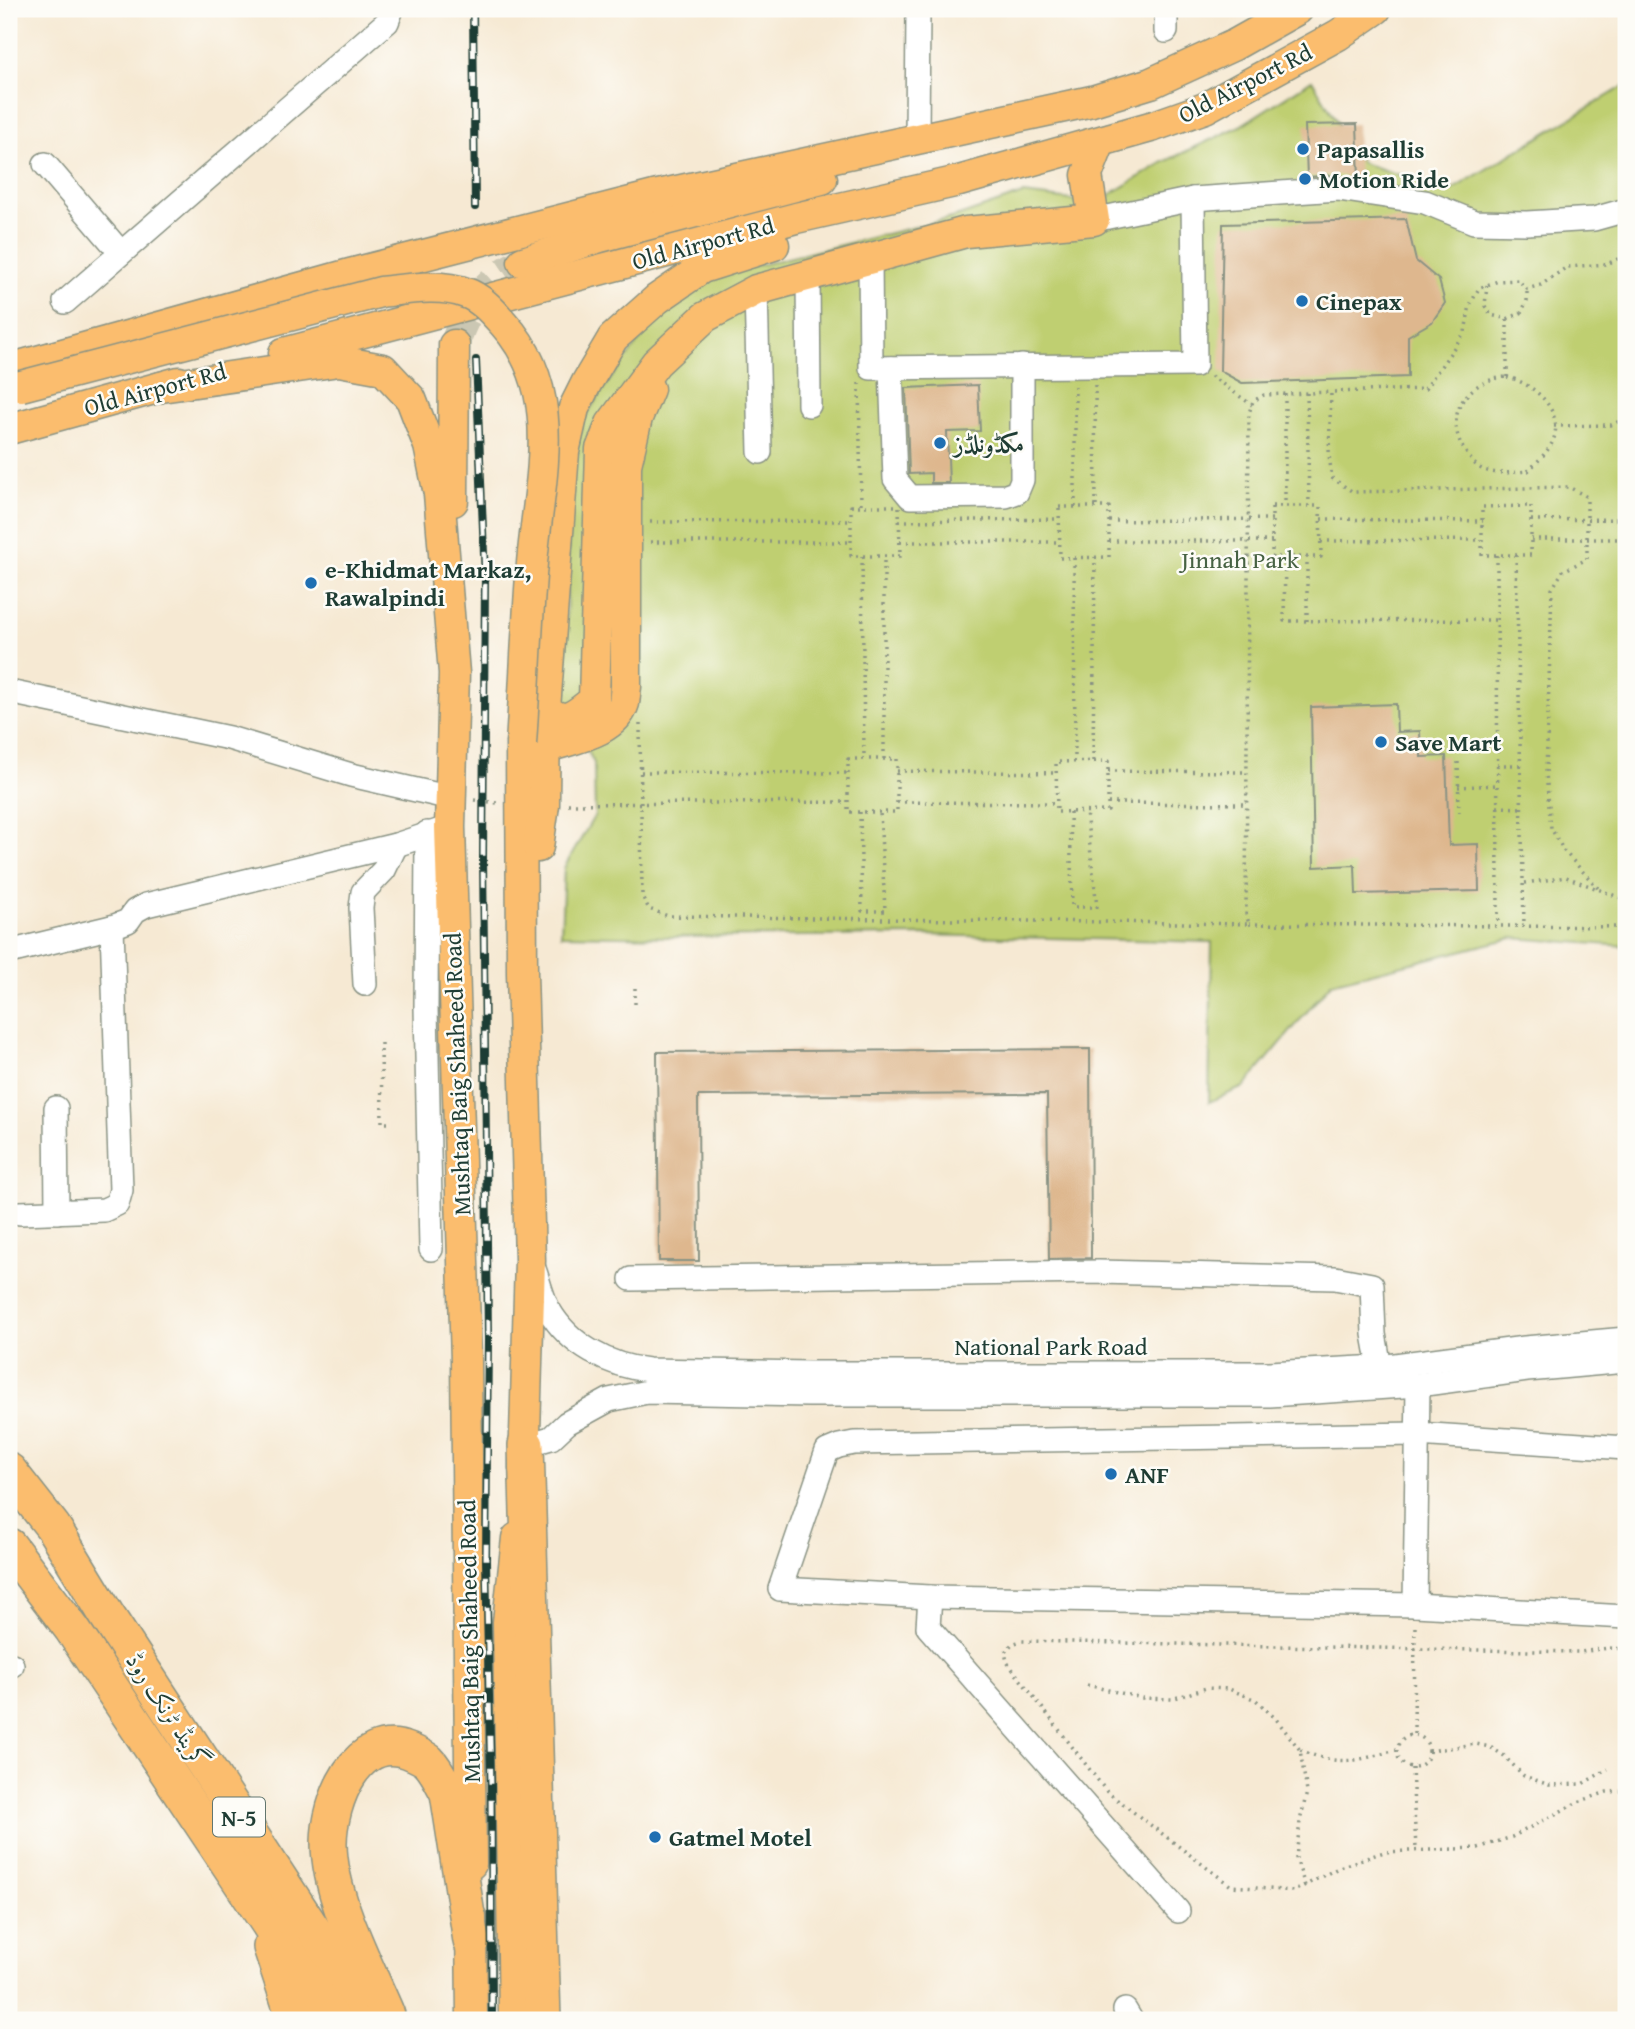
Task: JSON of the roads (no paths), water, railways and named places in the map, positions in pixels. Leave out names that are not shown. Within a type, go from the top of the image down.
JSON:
[{"type":"highway","points":[[526,1445],[543,2020]]},
{"type":"highway","name":"گرینڈ ٹرنک روڈ","points":[[9,1471],[52,1527],[113,1626],[372,2020]]},
{"type":"highway","name":"گرینڈ ٹرنک روڈ","points":[[9,1546],[72,1629],[333,2020]]},
{"type":"highway","points":[[389,2020],[341,1905],[330,1866],[328,1841],[336,1800],[352,1769],[366,1754],[380,1748],[398,1747],[427,1760],[437,1772],[448,1793],[471,1941]]},
{"type":"highway","points":[[257,1905],[295,2020]]},
{"type":"main road","name":"Old Airport Rd","points":[[13,382],[349,274],[654,197],[1092,101],[1151,83],[1234,45],[1298,9]]},
{"type":"main road","name":"Old Airport Rd","points":[[9,429],[375,328],[796,218],[959,181],[1154,127],[1205,108],[1338,34],[1376,9]]},
{"type":"main road","points":[[523,262],[600,237],[869,167],[1092,101]]},
{"type":"main road","points":[[545,709],[555,717],[564,718],[576,715],[594,700],[601,449],[611,424],[656,363],[705,317],[756,289],[966,232],[1094,220],[1087,175],[1100,142]]},
{"type":"main road","points":[[533,746],[545,709],[564,452],[574,408],[613,338],[657,299],[702,268],[843,227],[959,181]]},
{"type":"main road","points":[[349,274],[413,268],[439,271],[450,287],[444,302],[375,328]]},
{"type":"main road","points":[[13,382],[381,292],[418,288],[467,293],[491,309],[525,352],[537,380],[544,415],[533,805],[522,973],[530,1259],[526,1445],[508,1622],[514,2020]]},
{"type":"main road","points":[[533,746],[596,731],[609,723],[624,704],[626,465],[637,418],[648,390],[663,367],[705,317]]},
{"type":"main road","points":[[454,345],[454,673]]},
{"type":"main road","name":"Mushtaq Baig Shaheed Road","points":[[162,387],[339,361],[383,369],[411,399],[429,446],[439,494],[454,673],[442,819],[466,1361],[472,2020]]},
{"type":"street","points":[[65,302],[387,22],[392,9]]},
{"type":"street","points":[[917,138],[918,9]]},
{"type":"street","points":[[45,164],[121,253]]},
{"type":"street","points":[[1094,220],[1193,199],[1338,189],[1425,202],[1474,222],[1527,223],[1594,219],[1626,210]]},
{"type":"street","points":[[881,368],[1195,365],[1193,199]]},
{"type":"street","points":[[870,258],[895,479],[910,497],[1006,496],[1017,492],[1022,480],[1022,366]]},
{"type":"street","points":[[808,275],[810,405]]},
{"type":"street","points":[[756,289],[760,452]]},
{"type":"street","points":[[9,692],[229,738],[351,775],[442,819]]},
{"type":"street","points":[[9,952],[112,927],[128,921],[135,911],[146,905],[396,845],[442,819]]},
{"type":"street","points":[[431,1249],[426,1007],[442,819]]},
{"type":"street","points":[[365,984],[361,908],[363,892],[384,870],[396,845]]},
{"type":"street","points":[[19,1213],[104,1210],[117,1204],[121,1190],[112,927]]},
{"type":"street","points":[[56,1108],[57,1212]]},
{"type":"street","name":"National Park Road","points":[[530,1259],[549,1310],[566,1332],[598,1356],[625,1367],[809,1373],[1269,1373],[1380,1367],[1525,1348],[1626,1339]]},
{"type":"street","points":[[631,1279],[1099,1272],[1335,1278],[1371,1285],[1374,1334],[1380,1367]]},
{"type":"street","name":"National Park Road","points":[[526,1445],[551,1438],[567,1423],[609,1400],[647,1392],[809,1395],[1270,1395],[1418,1385],[1527,1370],[1626,1361]]},
{"type":"street","points":[[1416,1605],[1418,1385]]},
{"type":"street","points":[[1626,1448],[1417,1434],[854,1443],[827,1451],[780,1589],[930,1597],[1416,1605],[1626,1617]]},
{"type":"street","points":[[930,1597],[928,1627],[1178,1911]]},
{"type":"tunnel","points":[[454,345],[465,318],[479,296],[497,277],[523,262]]},
{"type":"railway","points":[[473,9],[475,207]]},
{"type":"railway","points":[[476,360],[485,578],[483,857],[488,1339],[486,1561],[492,2020]]},
{"type":"place","name":"Papasallis","points":[[1303,149]]},
{"type":"place","name":"Motion Ride","points":[[1305,179]]},
{"type":"place","name":"Cinepax","points":[[1302,301]]},
{"type":"place","name":"مکڈونلڈز","points":[[940,443]]},
{"type":"place","name":"e-Khidmat Markaz, Rawalpindi","points":[[311,583]]},
{"type":"place","name":"Save Mart","points":[[1381,742]]},
{"type":"place","name":"ANF","points":[[1111,1474]]},
{"type":"place","name":"Gatmel Motel","points":[[655,1837]]},
{"type":"park label","name":"Jinnah Park","points":[[1240,559]]}]
